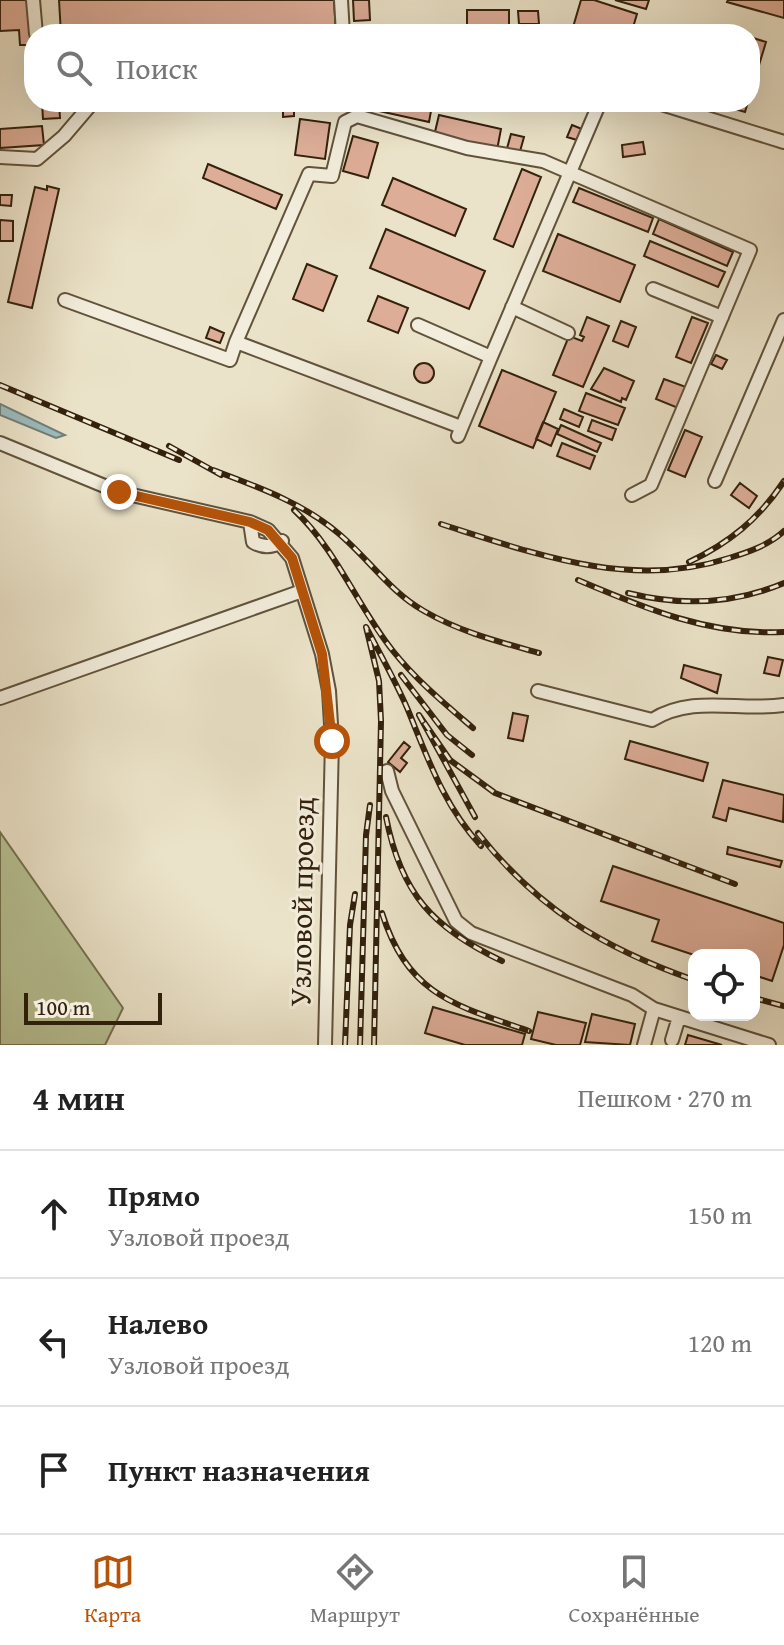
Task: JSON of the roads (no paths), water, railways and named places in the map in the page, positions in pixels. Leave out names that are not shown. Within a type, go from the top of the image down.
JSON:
[{"type":"street","points":[[33,0],[35,24]]},
{"type":"street","points":[[341,0],[342,24]]},
{"type":"street","points":[[0,157],[37,159],[64,136],[84,112]]},
{"type":"street","points":[[236,342],[460,432],[596,112]]},
{"type":"street","points":[[687,112],[784,142]]},
{"type":"street","points":[[65,300],[230,360],[309,174],[332,176],[345,122],[357,116],[467,148],[543,161],[750,250],[651,485],[632,495]]},
{"type":"street","points":[[653,289],[722,317]]},
{"type":"street","points":[[512,307],[568,333]]},
{"type":"street","points":[[715,481],[784,320]]},
{"type":"street","points":[[418,325],[491,357]]},
{"type":"street","name":"Узловой проезд","points":[[0,443],[119,492],[250,522],[282,541],[292,558],[322,654],[332,741],[325,1045]]},
{"type":"street","points":[[0,698],[302,591]]},
{"type":"street","points":[[538,691],[652,720],[669,709],[709,704],[784,705]]},
{"type":"street","points":[[387,771],[392,791],[456,921],[471,933],[632,995],[654,1009],[769,1045]]},
{"type":"street","points":[[644,1045],[654,1009]]},
{"type":"street","points":[[672,1040],[679,1017]]},
{"type":"water","points":[[0,404],[65,435],[56,438],[0,415]]},
{"type":"railway","points":[[0,385],[179,460]]},
{"type":"railway","points":[[169,446],[221,475]]},
{"type":"railway","points":[[213,470],[278,496],[324,522],[400,594],[424,611],[466,631],[539,653]]},
{"type":"railway","points":[[689,562],[742,529],[784,481]]},
{"type":"railway","points":[[294,510],[335,560],[393,651],[421,682],[473,728]]},
{"type":"railway","points":[[441,524],[584,564],[656,570],[692,567],[729,558],[751,551],[784,531]]},
{"type":"railway","points":[[578,580],[653,610],[704,625],[730,630],[784,632]]},
{"type":"railway","points":[[628,593],[667,600],[707,601],[746,595],[784,583]]},
{"type":"railway","points":[[374,1045],[381,721],[379,681],[366,627],[447,798],[481,846]]},
{"type":"railway","points":[[401,675],[447,735],[472,755]]},
{"type":"railway","points":[[475,817],[419,715],[450,760],[495,793],[735,884]]},
{"type":"railway","points":[[360,1045],[366,835],[370,805]]},
{"type":"railway","points":[[386,817],[401,867],[424,906],[457,935],[502,961]]},
{"type":"railway","points":[[478,833],[524,884],[574,923],[630,954],[688,978]]},
{"type":"railway","points":[[345,1045],[350,925],[355,894]]},
{"type":"railway","points":[[382,913],[393,941],[420,980],[456,1004],[529,1031]]},
{"type":"railway","points":[[760,1000],[784,1006]]}]
